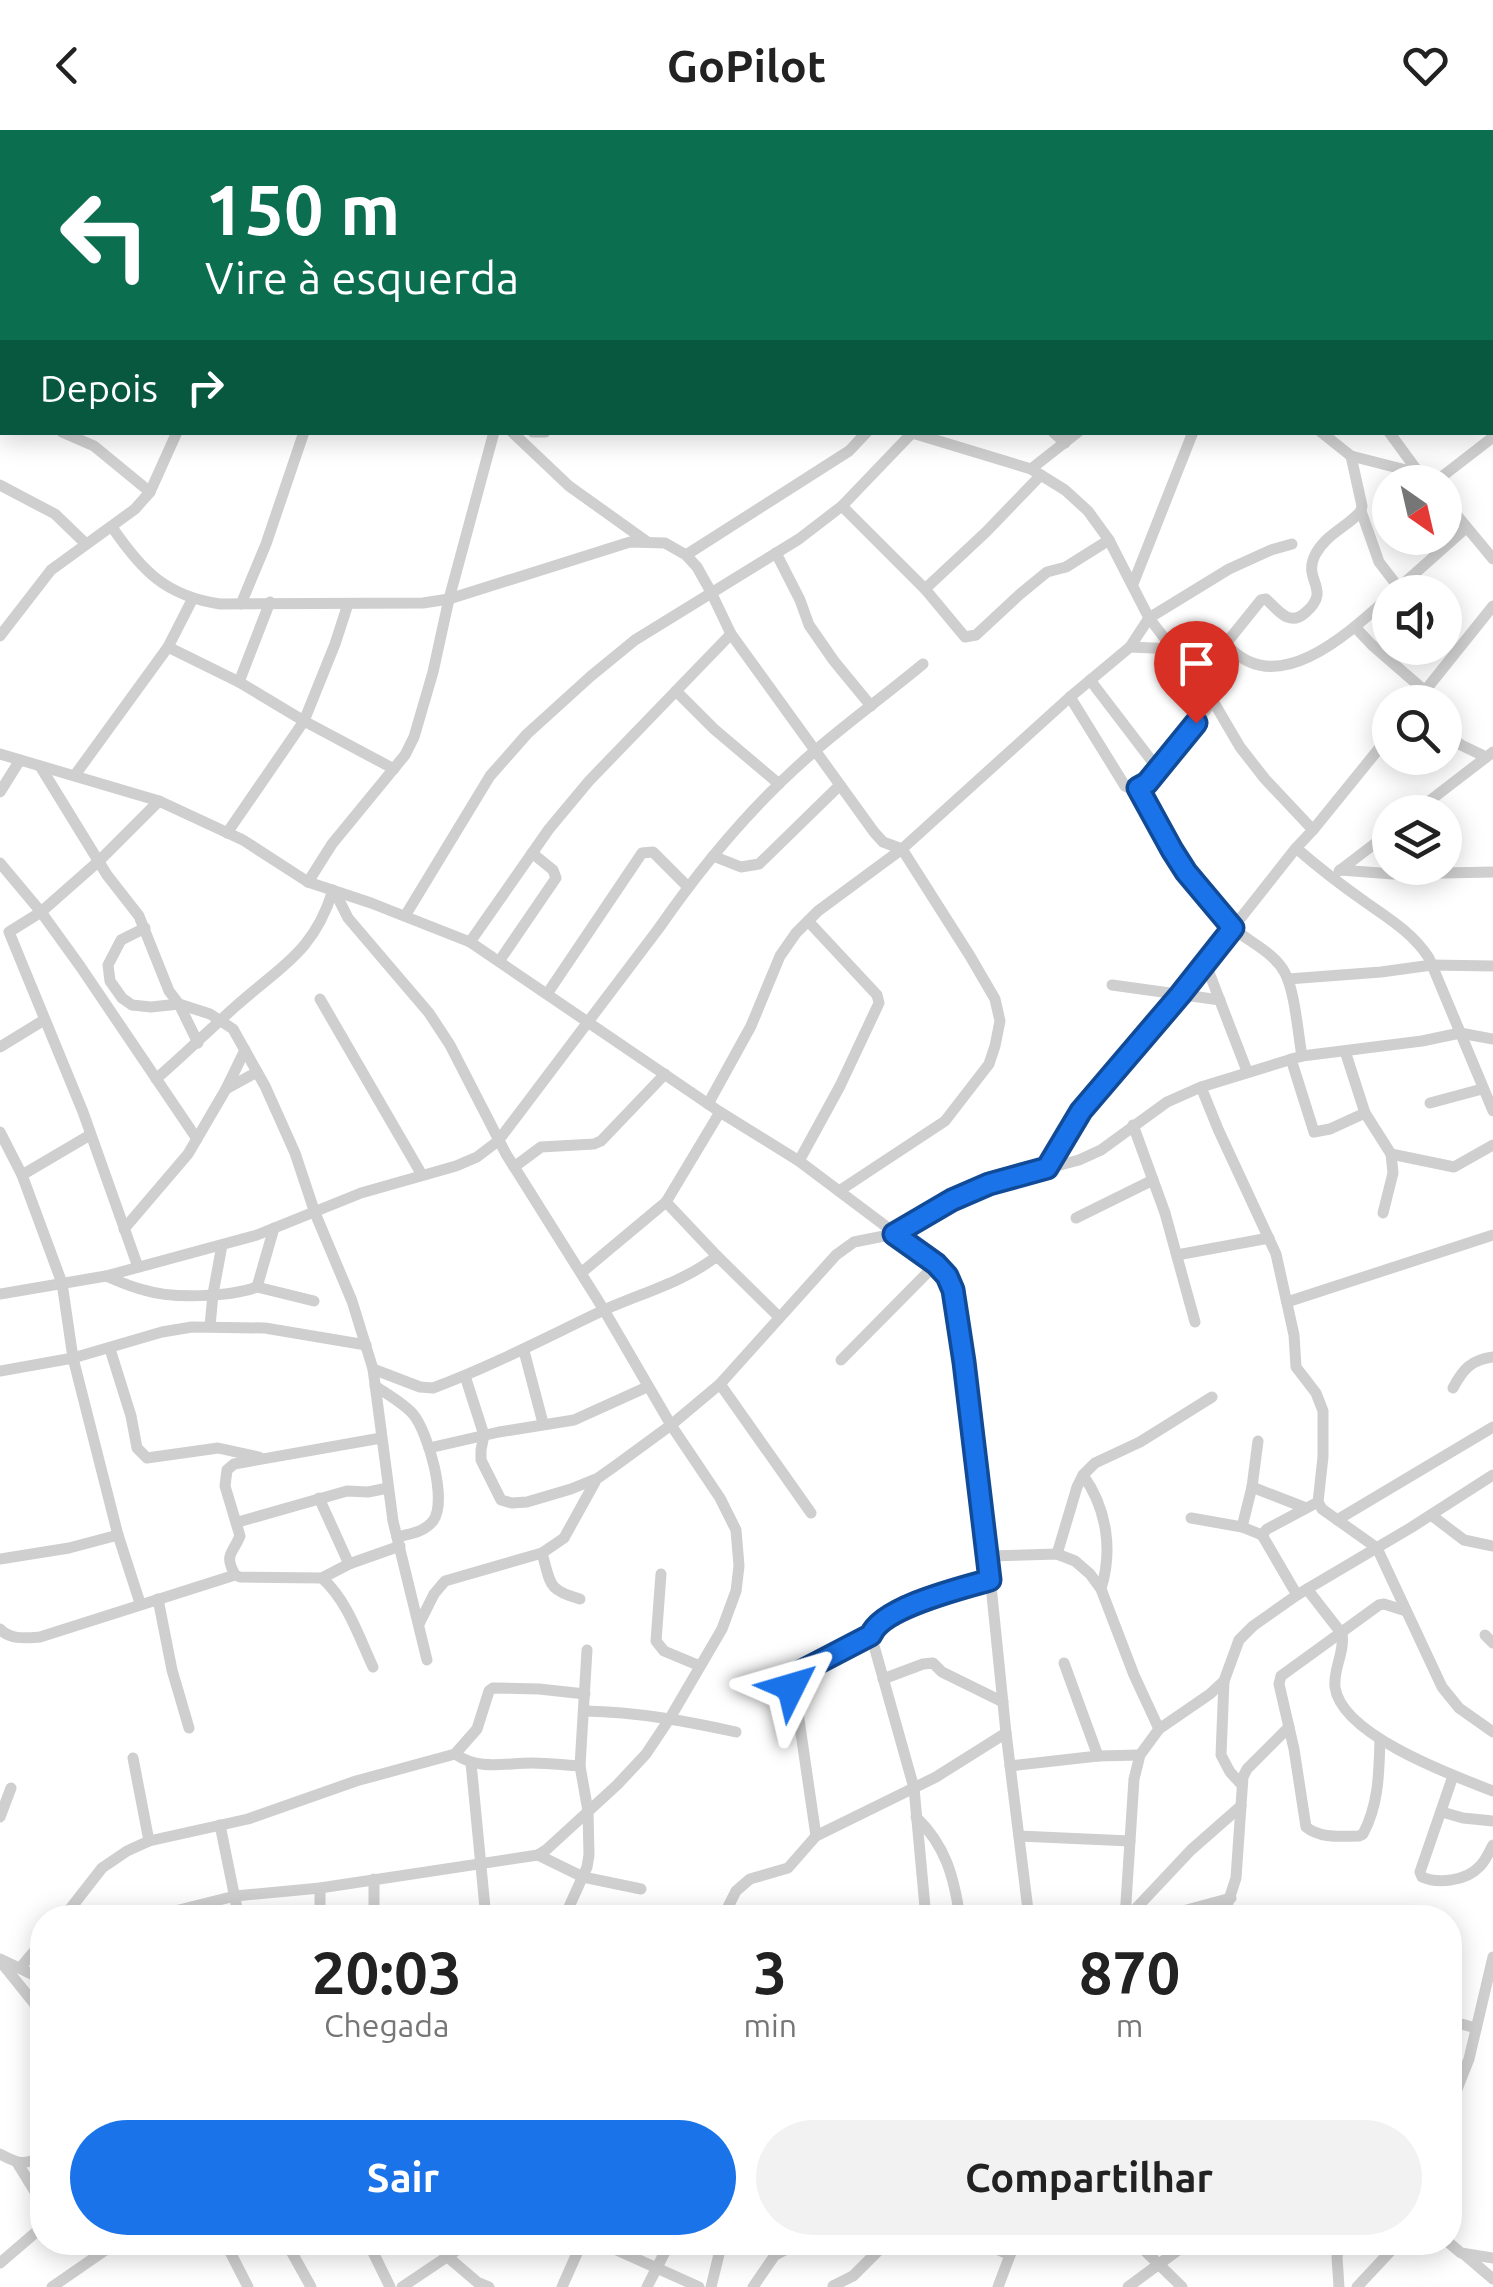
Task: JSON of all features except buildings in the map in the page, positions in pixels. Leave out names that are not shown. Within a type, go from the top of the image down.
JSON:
[{"type":"street","points":[[69,435],[94,446],[150,492]]},
{"type":"street","points":[[94,446],[97,435]]},
{"type":"street","points":[[0,636],[50,570],[112,527],[150,492],[176,435]]},
{"type":"street","points":[[241,604],[303,435]]},
{"type":"street","points":[[308,882],[332,844],[405,755],[414,736],[493,435]]},
{"type":"street","points":[[515,435],[568,486],[646,542]]},
{"type":"street","points":[[686,555],[849,451],[864,435]]},
{"type":"street","points":[[406,916],[490,776],[526,734],[635,640],[799,539],[842,506],[909,435]]},
{"type":"street","points":[[917,435],[1036,472],[1088,511],[1109,540],[1149,618],[1213,701],[1240,747],[1313,830]]},
{"type":"street","points":[[1056,435],[1065,443]]},
{"type":"street","points":[[925,589],[986,532],[1036,472],[1074,435]]},
{"type":"street","points":[[1133,584],[1192,435]]},
{"type":"street","points":[[1325,435],[1350,456],[1380,465]]},
{"type":"street","points":[[1392,435],[1416,465]]},
{"type":"street","points":[[1451,465],[1493,436]]},
{"type":"street","points":[[1350,456],[1362,512],[1386,575]]},
{"type":"street","points":[[0,485],[55,514],[86,544]]},
{"type":"street","points":[[842,506],[970,638],[1047,572],[1066,567],[1109,540]]},
{"type":"street","points":[[1362,512],[1332,533],[1314,557],[1311,568],[1316,602],[1292,620],[1266,599],[1261,600],[1228,646],[1256,664],[1275,666],[1322,652],[1372,612]]},
{"type":"street","points":[[1462,523],[1493,559]]},
{"type":"street","points":[[112,527],[159,581],[192,600],[241,604],[450,600],[630,542],[665,544],[686,555],[711,592],[731,634],[815,751],[883,842],[902,849],[995,999],[1000,1021],[989,1064],[945,1121],[839,1191]]},
{"type":"street","points":[[1413,575],[1466,528]]},
{"type":"street","points":[[708,1104],[750,1026],[780,956],[818,911],[902,849],[1130,646],[1149,618],[1229,569],[1292,544]]},
{"type":"street","points":[[776,553],[810,625],[871,706]]},
{"type":"street","points":[[75,775],[168,647],[192,600]]},
{"type":"street","points":[[239,682],[270,602]]},
{"type":"street","points":[[227,833],[304,721],[348,604]]},
{"type":"street","points":[[1435,685],[1491,614]]},
{"type":"street","points":[[1356,627],[1413,685]]},
{"type":"street","points":[[470,942],[589,781],[731,634]]},
{"type":"street","points":[[1130,646],[1174,650]]},
{"type":"street","points":[[168,647],[394,769]]},
{"type":"street","points":[[0,1294],[106,1276],[222,1245],[361,1193],[477,1157],[498,1141],[713,856],[815,751],[924,664]]},
{"type":"street","points":[[1090,680],[1158,769]]},
{"type":"street","points":[[676,691],[779,784]]},
{"type":"street","points":[[1070,697],[1125,786],[1131,789],[1147,783],[1213,701]]},
{"type":"street","points":[[1462,746],[1490,754]]},
{"type":"street","points":[[0,754],[159,801],[244,840],[308,882],[470,942],[800,1162],[947,1276],[953,1290],[964,1362],[1027,1905]]},
{"type":"street","points":[[1436,795],[1490,754]]},
{"type":"street","points":[[1047,1168],[1081,1111],[1372,757]]},
{"type":"street","points":[[0,792],[20,760]]},
{"type":"street","points":[[40,766],[108,875],[139,916],[160,972],[198,1043]]},
{"type":"street","points":[[713,856],[741,867],[759,864],[840,785]]},
{"type":"street","points":[[1138,788],[1186,872],[1233,928],[1281,966],[1288,979],[1296,1058],[1314,1132],[1365,1113]]},
{"type":"street","points":[[138,1267],[83,1112],[9,936],[10,930],[41,912],[100,860],[159,801]]},
{"type":"street","points":[[1336,874],[1372,846]]},
{"type":"street","points":[[1296,848],[1336,874],[1406,930],[1422,948],[1493,1111]]},
{"type":"street","points":[[547,994],[642,853],[653,852],[688,886]]},
{"type":"street","points":[[500,960],[556,878],[553,870],[532,854]]},
{"type":"street","points":[[0,863],[41,912],[198,1139]]},
{"type":"street","points":[[1336,874],[1493,872]]},
{"type":"street","points":[[199,1905],[235,1896],[320,1888],[538,1855],[646,1754],[722,1629],[736,1591],[736,1530],[720,1498],[670,1426],[604,1310],[498,1141],[450,1044],[348,918],[334,891]]},
{"type":"street","points":[[156,1079],[292,961],[312,938],[334,891]]},
{"type":"street","points":[[323,918],[348,918]]},
{"type":"street","points":[[800,1162],[880,1004],[877,995],[808,922]]},
{"type":"street","points":[[145,928],[121,940],[108,964],[110,981],[132,1005],[179,1004],[221,1019],[233,1029],[294,1152],[352,1301],[373,1368],[388,1488],[427,1660]]},
{"type":"street","points":[[1205,962],[1247,1072]]},
{"type":"street","points":[[1288,979],[1432,965],[1493,966]]},
{"type":"street","points":[[1112,986],[1220,1000]]},
{"type":"street","points":[[320,999],[422,1174]]},
{"type":"street","points":[[0,1047],[44,1020]]},
{"type":"street","points":[[465,1376],[484,1434],[481,1460],[501,1500],[526,1502],[571,1489],[598,1478],[720,1384],[825,1266],[854,1242],[894,1234],[952,1200],[989,1184],[1090,1155],[1167,1102],[1201,1086],[1296,1058],[1460,1033],[1493,1039]]},
{"type":"street","points":[[124,1229],[198,1139],[245,1050]]},
{"type":"street","points":[[1345,1051],[1365,1113],[1391,1154],[1394,1172],[1382,1213]]},
{"type":"street","points":[[226,1089],[257,1072]]},
{"type":"street","points":[[514,1167],[541,1147],[594,1144],[601,1140],[665,1074]]},
{"type":"street","points":[[1201,1086],[1280,1267],[1296,1366],[1316,1393],[1323,1411],[1318,1502],[1322,1510],[1377,1548],[1450,1700],[1493,1732]]},
{"type":"street","points":[[1430,1103],[1482,1089]]},
{"type":"street","points":[[581,1273],[666,1202],[720,1112]]},
{"type":"street","points":[[1133,1125],[1178,1255],[1195,1322]]},
{"type":"street","points":[[0,1132],[22,1174],[62,1283],[73,1358],[118,1535],[140,1604]]},
{"type":"street","points":[[22,1174],[90,1135]]},
{"type":"street","points":[[1391,1154],[1454,1167],[1493,1146]]},
{"type":"street","points":[[1076,1218],[1153,1180]]},
{"type":"street","points":[[666,1202],[779,1318]]},
{"type":"street","points":[[257,1287],[274,1228]]},
{"type":"street","points":[[1287,1302],[1493,1235]]},
{"type":"street","points":[[1178,1255],[1269,1238]]},
{"type":"street","points":[[210,1326],[222,1245]]},
{"type":"street","points":[[373,1368],[420,1388],[433,1388],[689,1274],[717,1256]]},
{"type":"street","points":[[841,1360],[936,1264]]},
{"type":"street","points":[[106,1276],[147,1292],[212,1294],[257,1287],[314,1301]]},
{"type":"street","points":[[0,1371],[73,1358],[162,1332],[210,1326],[265,1328],[366,1346]]},
{"type":"street","points":[[110,1349],[141,1454],[147,1458],[218,1448],[263,1458]]},
{"type":"street","points":[[524,1350],[543,1423]]},
{"type":"street","points":[[1453,1388],[1463,1369],[1493,1357]]},
{"type":"street","points":[[720,1384],[811,1513]]},
{"type":"street","points":[[0,1628],[22,1638],[40,1637],[235,1575],[322,1578],[421,1531],[432,1522],[439,1500],[429,1448],[415,1416],[375,1386]]},
{"type":"street","points":[[429,1448],[484,1434],[574,1420],[647,1387]]},
{"type":"street","points":[[1057,1554],[1083,1475],[1095,1463],[1140,1442],[1212,1397]]},
{"type":"street","points":[[1337,1520],[1493,1428]]},
{"type":"street","points":[[235,1575],[228,1555],[240,1536],[225,1486],[227,1470],[234,1464],[380,1438]]},
{"type":"street","points":[[1242,1527],[1258,1441]]},
{"type":"street","points":[[1083,1475],[1098,1499],[1104,1524],[1106,1570],[1100,1589]]},
{"type":"street","points":[[1242,1786],[1221,1755],[1224,1682],[1239,1640],[1302,1592],[1493,1475]]},
{"type":"street","points":[[419,1624],[445,1581],[542,1554],[564,1538],[598,1478]]},
{"type":"street","points":[[1252,1487],[1306,1508]]},
{"type":"street","points":[[238,1522],[347,1491],[388,1488]]},
{"type":"street","points":[[318,1498],[349,1564]]},
{"type":"street","points":[[1262,1535],[1318,1502]]},
{"type":"street","points":[[1431,1515],[1464,1540],[1493,1546]]},
{"type":"street","points":[[1191,1518],[1242,1527],[1262,1535],[1302,1592],[1342,1634],[1335,1689],[1349,1714],[1380,1739],[1430,1767],[1493,1792]]},
{"type":"street","points":[[0,1559],[70,1548],[118,1535]]},
{"type":"street","points":[[542,1554],[554,1589],[580,1599]]},
{"type":"street","points":[[988,1556],[1057,1554],[1075,1561],[1090,1574],[1100,1589],[1158,1729]]},
{"type":"street","points":[[661,1574],[656,1642],[664,1651],[700,1666]]},
{"type":"street","points":[[322,1578],[346,1608],[373,1667]]},
{"type":"street","points":[[816,1836],[793,1680],[800,1672],[871,1635],[876,1624],[903,1610],[933,1596],[990,1580]]},
{"type":"street","points":[[158,1599],[189,1728]]},
{"type":"street","points":[[1380,1739],[1380,1770],[1366,1830],[1360,1836],[1319,1834],[1306,1826],[1279,1684],[1281,1676],[1379,1605],[1406,1612]]},
{"type":"street","points":[[871,1635],[914,1788],[925,1905]]},
{"type":"street","points":[[570,1905],[589,1854],[588,1811],[580,1766],[587,1650]]},
{"type":"street","points":[[883,1679],[933,1663],[942,1672],[1002,1702]]},
{"type":"street","points":[[1064,1663],[1098,1756]]},
{"type":"street","points":[[1127,1905],[1134,1779],[1140,1755],[1158,1729],[1224,1682]]},
{"type":"street","points":[[72,1905],[102,1868],[149,1841],[248,1819],[374,1776],[455,1754],[477,1729],[493,1688],[585,1694]]},
{"type":"street","points":[[585,1711],[670,1718],[736,1732]]},
{"type":"street","points":[[1228,1905],[1236,1878],[1246,1769],[1289,1727]]},
{"type":"street","points":[[729,1905],[736,1891],[750,1879],[788,1868],[816,1836],[914,1788],[1006,1733]]},
{"type":"street","points":[[455,1754],[482,1766],[580,1766]]},
{"type":"street","points":[[1010,1766],[1140,1755]]},
{"type":"street","points":[[133,1758],[149,1841]]},
{"type":"street","points":[[470,1763],[484,1905]]},
{"type":"street","points":[[1454,1776],[1420,1872],[1422,1877],[1443,1881],[1466,1876],[1479,1868],[1493,1845]]},
{"type":"street","points":[[0,1817],[11,1788]]},
{"type":"street","points":[[1138,1905],[1191,1850],[1241,1806]]},
{"type":"street","points":[[1442,1812],[1493,1821]]},
{"type":"street","points":[[916,1817],[941,1847],[957,1905]]},
{"type":"street","points":[[220,1825],[237,1905]]},
{"type":"street","points":[[1019,1836],[1130,1841]]},
{"type":"street","points":[[538,1855],[583,1877],[641,1889]]},
{"type":"street","points":[[374,1879],[374,1905]]},
{"type":"street","points":[[320,1888],[320,1905]]},
{"type":"street","points":[[1205,1905],[1231,1898]]},
{"type":"street","points":[[20,1968],[30,1956]]},
{"type":"street","points":[[1462,2078],[1470,2060],[1493,1957]]},
{"type":"street","points":[[0,1960],[30,1973]]},
{"type":"street","points":[[0,1960],[30,1998]]},
{"type":"street","points":[[1462,2024],[1476,2028]]},
{"type":"street","points":[[0,2154],[18,2164],[30,2183]]},
{"type":"street","points":[[18,2164],[30,2160]]},
{"type":"street","points":[[0,2262],[30,2237]]},
{"type":"street","points":[[1462,2252],[1493,2258]]},
{"type":"street","points":[[1462,2252],[1493,2279]]},
{"type":"street","points":[[52,2287],[98,2255]]},
{"type":"street","points":[[232,2255],[248,2287]]},
{"type":"street","points":[[293,2255],[311,2287]]},
{"type":"street","points":[[374,2255],[390,2287]]},
{"type":"street","points":[[402,2287],[452,2255]]},
{"type":"street","points":[[562,2287],[576,2255]]},
{"type":"street","points":[[627,2255],[700,2287]]},
{"type":"street","points":[[647,2287],[664,2255]]},
{"type":"street","points":[[710,2287],[719,2255]]},
{"type":"street","points":[[754,2287],[775,2255]]},
{"type":"street","points":[[833,2286],[853,2276],[874,2255]]},
{"type":"street","points":[[998,2287],[1011,2255]]},
{"type":"street","points":[[1148,2255],[1182,2287]]},
{"type":"street","points":[[1128,2287],[1170,2255]]},
{"type":"street","points":[[1337,2255],[1339,2287]]},
{"type":"street","points":[[1357,2287],[1387,2255]]},
{"type":"street","points":[[448,2258],[489,2287]]},
{"type":"route","points":[[791,1687],[800,1672],[871,1635],[876,1624],[933,1596],[990,1580],[953,1290],[936,1264],[894,1234],[952,1200],[989,1184],[1047,1168],[1081,1111],[1233,928],[1186,872],[1138,788],[1147,783],[1196,723]]}]
